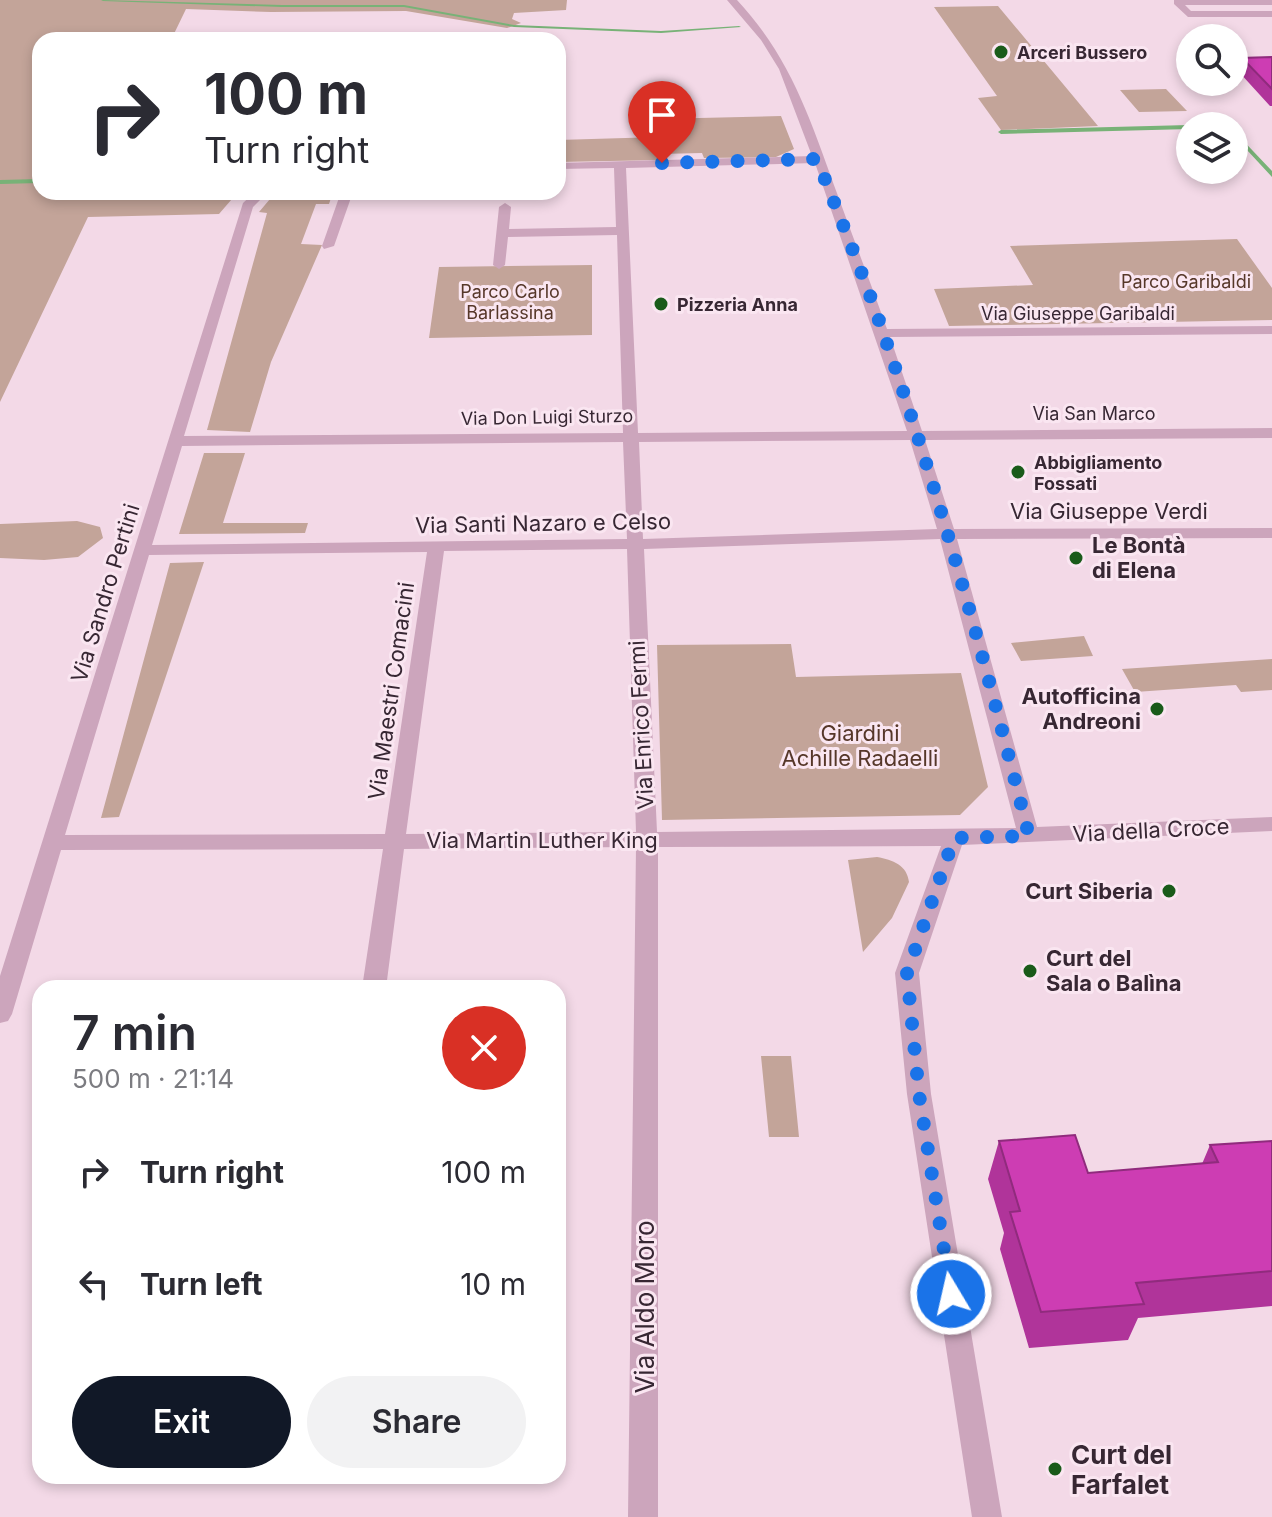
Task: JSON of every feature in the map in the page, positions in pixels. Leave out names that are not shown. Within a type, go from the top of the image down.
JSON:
[{"type":"street","points":[[732,0],[757,28],[784,70],[884,333],[947,534],[1029,836]]},
{"type":"street","points":[[1272,2],[1177,2],[1188,14],[1272,14]]},
{"type":"street","points":[[566,166],[817,159]]},
{"type":"street","name":"Via Enrico Fermi","points":[[620,165],[647,840],[645,1097]]},
{"type":"street","name":"Via Sandro Pertini","points":[[0,1014],[246,207],[253,200]]},
{"type":"street","points":[[328,246],[344,200]]},
{"type":"street","points":[[499,265],[505,207]]},
{"type":"street","points":[[502,233],[622,231]]},
{"type":"street","name":"Via Giuseppe Garibaldi","points":[[884,333],[1272,330]]},
{"type":"street","name":"Via San Marco","points":[[917,434],[1272,433]]},
{"type":"street","name":"Via Don Luigi Sturzo","points":[[177,441],[917,434]]},
{"type":"street","name":"Via Giuseppe Verdi","points":[[947,534],[1272,533]]},
{"type":"street","name":"Via Santi Nazaro e Celso","points":[[141,550],[436,548],[947,534]]},
{"type":"street","name":"Via Maestri Comacini","points":[[375,980],[436,548]]},
{"type":"street","name":"Via della Croce","points":[[1029,836],[1272,824]]},
{"type":"street","name":"Via Martin Luther King","points":[[54,843],[1029,836]]},
{"type":"street","points":[[954,838],[907,973],[919,1094],[987,1517]]},
{"type":"street","name":"Via Aldo Moro","points":[[643,1517],[645,1097]]},
{"type":"green space","points":[[0,0],[567,0],[566,10],[514,13],[512,19],[521,23],[507,28],[406,11],[186,9],[175,32],[32,32],[32,200],[231,200],[219,214],[88,217],[0,402]]},
{"type":"green space","name":"Arceri Bussero","points":[[998,6],[1098,126],[1001,130],[978,98],[997,96],[934,7]]},
{"type":"green space","points":[[1166,89],[1187,111],[1139,112],[1120,90]]},
{"type":"green space","points":[[781,116],[794,149],[776,157],[704,158],[702,153],[661,154],[661,160],[566,162],[566,140],[659,137],[656,119]]},
{"type":"green space","points":[[269,200],[330,200],[329,204],[316,204],[301,244],[322,245],[271,362],[250,432],[207,430],[267,213],[259,212]]},
{"type":"green space","name":"Parco Garibaldi","points":[[1237,239],[1272,288],[1272,320],[949,326],[934,289],[1033,285],[1010,246]]},
{"type":"green space","name":"Parco Carlo Barlassina","points":[[592,265],[592,335],[429,338],[439,267]]},
{"type":"green space","points":[[204,453],[245,453],[223,523],[308,523],[305,533],[179,534]]},
{"type":"green space","points":[[77,521],[100,527],[103,538],[78,557],[44,560],[0,558],[0,524]]},
{"type":"green space","points":[[204,562],[119,817],[101,818],[170,563]]},
{"type":"green space","points":[[1084,636],[1093,656],[1021,661],[1011,643]]},
{"type":"green space","name":"Giardini Achille Radaelli","points":[[791,644],[796,677],[961,673],[988,787],[960,815],[662,820],[657,645]]},
{"type":"green space","points":[[1272,659],[1272,690],[1241,692],[1236,685],[1135,692],[1122,669]]},
{"type":"green space","points":[[877,857],[898,864],[909,882],[892,918],[863,952],[848,860]]},
{"type":"green space","points":[[761,1056],[791,1056],[799,1137],[769,1137]]},
{"type":"building","points":[[1272,57],[1272,89],[1248,64],[1248,58]]},
{"type":"building","points":[[1075,1135],[1088,1173],[1218,1162],[1210,1145],[1272,1141],[1272,1271],[1136,1283],[1144,1304],[1041,1312],[1010,1212],[1020,1211],[999,1141]]},
{"type":"waterway","points":[[103,0],[282,6],[404,6],[514,26],[661,32],[739,27]]},
{"type":"waterway","points":[[1001,132],[1176,127]]},
{"type":"waterway","points":[[1248,148],[1272,175]]},
{"type":"waterway","points":[[0,182],[32,181]]},
{"type":"place","name":"Arceri Bussero","points":[[1001,52]]},
{"type":"place","name":"Pizzeria Anna","points":[[661,304]]},
{"type":"place","name":"Abbigliamento Fossati","points":[[1018,472]]},
{"type":"place","name":"Le Bontà di Elena","points":[[1076,558]]},
{"type":"place","name":"Autofficina Andreoni","points":[[1157,709]]},
{"type":"place","name":"Curt Siberia","points":[[1169,891]]},
{"type":"place","name":"Curt del Sala o Balìna","points":[[1030,971]]},
{"type":"place","name":"Curt del Farfalet","points":[[1055,1469]]},
{"type":"route","points":[[662,163],[817,159],[884,333],[917,434],[1014,772],[1029,836],[954,838],[907,968],[919,1094],[951,1294]]}]
